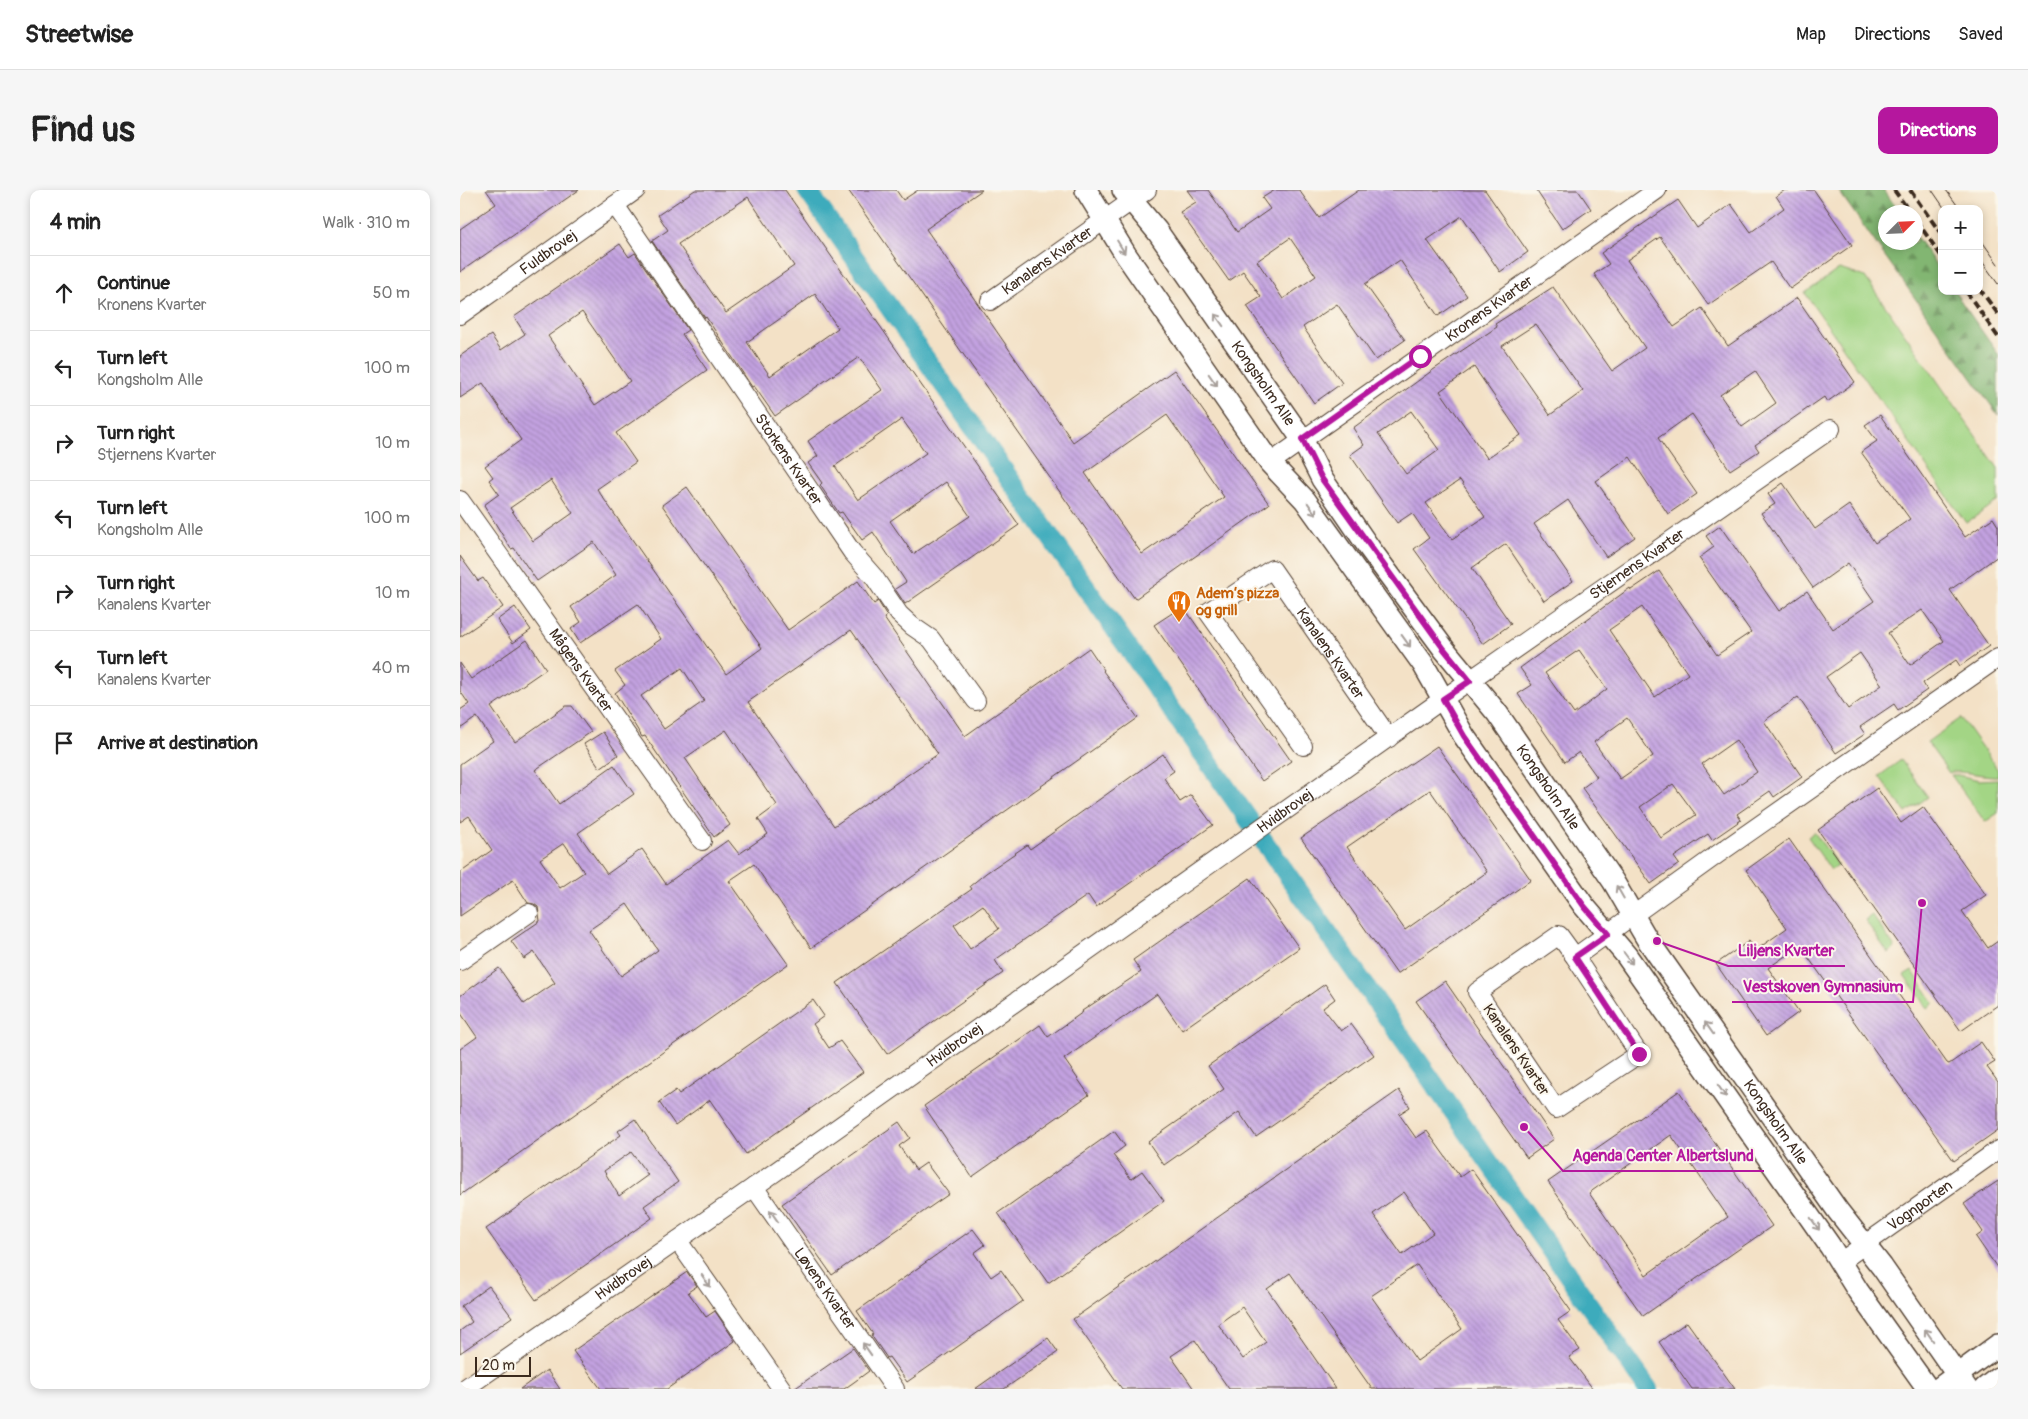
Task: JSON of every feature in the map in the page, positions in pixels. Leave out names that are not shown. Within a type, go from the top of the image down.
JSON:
[{"type":"street","name":"Fuldbrovej","points":[[460,315],[636,190]]},
{"type":"street","name":"Kongsholm Alle","points":[[1086,190],[1126,255],[1270,463],[1305,500],[1422,664],[1464,736],[1584,906],[1626,955],[1928,1389]]},
{"type":"street","name":"Kronens Kvarter","points":[[1270,463],[1658,190]]},
{"type":"street","name":"Kongsholm Alle","points":[[1134,194],[1157,231],[1302,439],[1322,479],[1365,541],[1444,649],[1497,713],[1613,881],[1633,916],[1669,971],[1838,1211],[1882,1267],[1962,1382]]},
{"type":"street","name":"Kanalens Kvarter","points":[[990,301],[1105,220],[1134,194]]},
{"type":"street","name":"Storkens Kvarter","points":[[615,205],[852,552],[874,577],[899,614],[931,639],[976,701]]},
{"type":"street","name":"Stjernens Kvarter","points":[[1443,699],[1831,429]]},
{"type":"street","name":"Mågens Kvarter","points":[[460,500],[702,841]]},
{"type":"street","name":"Kanalens Kvarter","points":[[1303,746],[1208,612],[1272,569],[1389,738]]},
{"type":"street","points":[[1575,957],[1998,658]]},
{"type":"street","name":"Hvidbrovej","points":[[464,1389],[678,1241],[1443,699]]},
{"type":"street","points":[[462,956],[529,913]]},
{"type":"street","name":"Kanalens Kvarter","points":[[1559,935],[1575,957],[1639,1054],[1556,1109],[1477,992],[1559,935]]},
{"type":"street","name":"Vognporten","points":[[1840,1262],[1998,1150]]},
{"type":"street","name":"Løvens Kvarter","points":[[754,1187],[896,1389]]},
{"type":"street","points":[[678,1241],[782,1389]]},
{"type":"street","points":[[1938,1389],[1962,1382],[1998,1345]]},
{"type":"street","points":[[1984,1389],[1998,1378]]},
{"type":"green space","points":[[1838,190],[1884,190],[1894,205],[1878,205],[1878,246]]},
{"type":"green space","points":[[1923,246],[1938,267],[1938,295],[1957,295],[1998,354],[1998,415],[1881,250],[1923,250]]},
{"type":"green space","points":[[1839,269],[1865,277],[1998,468],[1998,501],[1966,523],[1805,293]]},
{"type":"green space","points":[[1961,718],[1998,770],[1998,776],[1958,772],[1949,773],[1927,742]]},
{"type":"green space","points":[[1901,760],[1928,797],[1906,813],[1879,776]]},
{"type":"green space","points":[[1951,775],[1979,780],[1998,779],[1998,813],[1985,822]]},
{"type":"green space","points":[[1814,832],[1838,865],[1831,870],[1808,837]]},
{"type":"green space","points":[[1872,915],[1895,948],[1888,953],[1865,920]]},
{"type":"green space","points":[[1912,970],[1934,1003],[1928,1008],[1904,975]]},
{"type":"building","points":[[486,190],[579,190],[460,272],[460,229],[496,204]]},
{"type":"building","points":[[695,190],[785,190],[1019,525],[905,604],[895,589],[906,582],[873,532],[862,540],[842,512],[839,513],[808,463],[818,456],[808,441],[882,390],[859,357],[775,416],[754,386],[752,387],[706,317],[652,241],[668,230],[658,215]],"holes":[[[748,197],[794,266],[726,313],[678,244]],[[815,294],[838,328],[770,376],[747,342]],[[902,419],[926,453],[858,500],[835,466]],[[946,482],[970,516],[913,554],[890,521]]]},
{"type":"building","points":[[848,190],[896,190],[903,200],[918,190],[982,190],[926,229],[1073,442],[1174,370],[1269,504],[1135,599]],"holes":[[[1167,415],[1224,497],[1142,554],[1085,473]]]},
{"type":"building","points":[[1187,190],[1208,190],[1237,232],[1270,209],[1262,198],[1275,190],[1299,190],[1319,218],[1359,190],[1485,190],[1528,252],[1500,272],[1462,216],[1427,240],[1467,296],[1438,316],[1400,260],[1365,284],[1405,340],[1376,360],[1337,304],[1303,327],[1342,383],[1314,403],[1247,306],[1261,297],[1243,271],[1229,281],[1180,212],[1196,202]],"holes":[[[1290,238],[1316,276],[1283,299],[1257,261]]]},
{"type":"building","points":[[1536,190],[1578,190],[1591,209],[1562,229]]},
{"type":"building","points":[[1785,190],[1814,190],[1852,245],[1790,289],[1771,262],[1708,305],[1660,237],[1627,260],[1674,327],[1702,308],[1728,346],[1797,298],[1855,382],[1827,402],[1824,397],[1755,445],[1759,451],[1730,470],[1692,414],[1658,438],[1697,494],[1668,514],[1630,457],[1596,481],[1635,537],[1606,557],[1568,500],[1534,524],[1573,581],[1544,601],[1506,544],[1472,568],[1511,624],[1483,644],[1414,549],[1429,538],[1412,513],[1397,523],[1350,455],[1364,445],[1353,428],[1433,370],[1497,327],[1495,324],[1553,287],[1612,371],[1645,348],[1594,274],[1609,264],[1601,253],[1678,200],[1697,228],[1731,204],[1751,232],[1784,208],[1776,196]],"holes":[[[1536,324],[1583,391],[1550,415],[1502,346]],[[1474,367],[1521,435],[1487,458],[1440,391]],[[1755,371],[1776,403],[1742,427],[1720,395]],[[1411,411],[1439,450],[1406,474],[1378,434]],[[1460,480],[1485,517],[1452,539],[1426,503]]]},
{"type":"building","points":[[620,244],[629,257],[635,253],[688,330],[682,334],[707,370],[616,433],[636,462],[597,489],[726,674],[762,648],[662,505],[687,487],[788,630],[858,581],[874,604],[878,601],[887,616],[884,618],[965,736],[1089,648],[1103,671],[1138,718],[811,948],[754,864],[729,881],[788,964],[460,1195],[460,1049],[477,1037],[460,1012],[460,996],[499,968],[524,1004],[555,983],[534,952],[524,959],[511,941],[540,921],[538,907],[528,903],[513,880],[460,916],[460,873],[492,850],[469,816],[460,822],[460,764],[493,741],[477,717],[460,729],[460,710],[469,704],[460,691],[460,663],[471,679],[527,640],[546,669],[491,707],[515,742],[566,706],[572,706],[591,732],[535,770],[559,804],[614,765],[634,794],[578,833],[607,874],[642,849],[666,884],[728,840],[739,854],[768,834],[758,819],[777,805],[726,730],[685,758],[730,825],[714,837],[645,736],[642,737],[615,693],[625,685],[615,671],[661,639],[638,604],[580,643],[571,629],[581,622],[571,607],[616,575],[594,542],[537,581],[514,548],[511,549],[484,505],[499,494],[489,480],[493,477],[485,466],[521,440],[483,383],[460,398],[460,356],[491,335],[501,350],[525,334],[514,317]],"holes":[[[582,312],[630,381],[595,405],[548,336]],[[551,480],[573,513],[533,541],[510,508]],[[851,630],[938,754],[834,826],[748,702]],[[682,668],[704,701],[664,729],[641,696]],[[564,843],[584,872],[560,888],[540,859]],[[627,904],[658,950],[621,976],[589,930]]]},
{"type":"building","points":[[1880,415],[1965,537],[1993,518],[1998,526],[1998,556],[1950,590],[1989,646],[1960,666],[1956,660],[1923,683],[1927,690],[1898,710],[1894,704],[1860,727],[1865,734],[1836,753],[1798,697],[1764,721],[1802,777],[1774,797],[1770,791],[1737,814],[1741,820],[1712,840],[1708,834],[1674,857],[1679,864],[1651,884],[1582,788],[1597,777],[1579,752],[1565,762],[1518,694],[1532,685],[1520,668],[1630,588],[1631,590],[1659,571],[1717,655],[1751,632],[1699,558],[1714,547],[1706,536],[1720,526],[1779,611],[1807,591],[1833,629],[1874,601],[1848,563],[1813,588],[1761,513],[1775,504],[1768,494],[1783,483],[1815,529],[1849,505],[1875,543],[1910,519],[1861,452],[1877,441],[1865,425]],"holes":[[[1642,607],[1688,674],[1655,697],[1609,630]],[[1922,610],[1944,641],[1910,665],[1888,633]],[[1579,650],[1607,689],[1574,714],[1545,673]],[[1860,653],[1882,685],[1848,709],[1826,677]],[[1627,718],[1653,756],[1620,779],[1594,742]],[[1736,740],[1757,772],[1724,795],[1702,764]],[[1673,784],[1696,815],[1661,838],[1640,807]]]},
{"type":"building","points":[[460,556],[478,581],[483,578],[503,607],[460,637]]},
{"type":"building","points":[[1183,606],[1291,761],[1262,781],[1154,625]]},
{"type":"building","points":[[515,607],[531,630],[513,643],[497,620]]},
{"type":"building","points":[[603,732],[618,755],[600,768],[584,744]]},
{"type":"building","points":[[1437,746],[1531,880],[1397,974],[1301,838]],"holes":[[[1430,790],[1487,872],[1405,930],[1347,847]]]},
{"type":"building","points":[[1163,754],[1174,771],[1164,778],[1180,802],[1191,795],[1213,825],[1096,907],[1088,895],[995,960],[1003,973],[887,1054],[837,983],[972,889],[970,886],[986,873],[1027,845],[1030,849]],"holes":[[[983,905],[999,929],[970,949],[954,925]]]},
{"type":"building","points":[[1877,788],[1901,823],[1923,807],[1986,895],[1962,911],[1988,948],[1998,941],[1998,1005],[1961,1031],[1818,830]]},
{"type":"building","points":[[1789,839],[1947,1063],[1949,1064],[1981,1042],[1995,1062],[1987,1067],[1998,1082],[1998,1130],[1954,1161],[1800,946],[1768,968],[1799,1012],[1766,1036],[1716,964],[1749,941],[1756,950],[1787,928],[1746,870]]},
{"type":"building","points":[[1250,878],[1299,948],[1182,1030],[1157,994],[1064,1059],[1089,1095],[972,1177],[924,1106],[1040,1025],[1048,1037],[1082,1011],[1141,972],[1133,960]]},
{"type":"building","points":[[1445,981],[1554,1139],[1527,1158],[1416,1001]]},
{"type":"building","points":[[1325,984],[1335,999],[1323,1008],[1341,1031],[1351,1024],[1374,1055],[1256,1137],[1239,1112],[1164,1165],[1148,1142],[1224,1089],[1208,1066]]},
{"type":"building","points":[[813,1000],[824,1016],[813,1024],[829,1048],[840,1041],[863,1072],[746,1154],[710,1100],[675,1125],[659,1102],[676,1090],[679,1094]]},
{"type":"building","points":[[1399,1090],[1410,1107],[1399,1114],[1416,1138],[1427,1131],[1460,1177],[1471,1169],[1571,1311],[1558,1320],[1580,1350],[1569,1357],[1593,1389],[1372,1389],[1290,1273],[1267,1289],[1336,1389],[1229,1389],[1195,1340],[1171,1356],[1194,1389],[1122,1389],[1073,1319]],"holes":[[[1404,1192],[1433,1233],[1402,1255],[1373,1214]],[[1417,1265],[1462,1329],[1417,1361],[1371,1296]],[[1242,1307],[1266,1342],[1243,1359],[1218,1324]]]},
{"type":"building","points":[[1679,1091],[1772,1226],[1643,1316],[1548,1182]],"holes":[[[1671,1135],[1728,1217],[1646,1275],[1589,1193]]]},
{"type":"building","points":[[635,1119],[678,1182],[644,1206],[652,1218],[536,1300],[486,1229],[621,1135],[618,1131]],"holes":[[[631,1152],[648,1175],[619,1196],[604,1171]]]},
{"type":"building","points":[[899,1122],[910,1138],[899,1146],[916,1170],[926,1163],[949,1194],[832,1275],[782,1204]]},
{"type":"building","points":[[1114,1131],[1125,1146],[1113,1155],[1131,1179],[1142,1171],[1164,1201],[1048,1283],[998,1213]]},
{"type":"building","points":[[1998,1181],[1998,1269],[1976,1237],[1983,1232],[1964,1204]]},
{"type":"building","points":[[973,1229],[985,1245],[974,1253],[991,1277],[1001,1270],[1023,1301],[907,1382],[889,1357],[887,1358],[857,1311]]},
{"type":"building","points":[[687,1272],[697,1286],[688,1292],[706,1317],[715,1311],[735,1341],[667,1389],[601,1389],[573,1351]]},
{"type":"building","points":[[489,1286],[512,1317],[460,1353],[460,1331],[472,1322],[461,1306]]},
{"type":"building","points":[[1687,1322],[1735,1389],[1692,1389],[1659,1342]]},
{"type":"building","points":[[1048,1338],[1058,1352],[1004,1389],[975,1389]]},
{"type":"building","points":[[853,1348],[869,1371],[844,1389],[794,1389]]},
{"type":"building","points":[[547,1370],[560,1389],[520,1389]]},
{"type":"waterway","points":[[807,190],[1648,1389]]},
{"type":"tram line","points":[[1932,190],[1942,205]]},
{"type":"tram line","points":[[1946,190],[1957,205]]},
{"type":"tram line","points":[[1983,243],[1998,264]]},
{"type":"tram line","points":[[1983,263],[1998,284]]},
{"type":"railway","points":[[1894,190],[1905,205]]},
{"type":"railway","points":[[1910,190],[1938,229]]},
{"type":"railway","points":[[1923,230],[1938,251]]},
{"type":"railway","points":[[1983,293],[1998,314]]},
{"type":"railway","points":[[1969,295],[1998,337]]},
{"type":"place","name":"Adem’s pizza og grill","points":[[1179,623]]},
{"type":"place","name":"Vestskoven Gymnasium","points":[[1922,903]]},
{"type":"place","name":"Liljens Kvarter","points":[[1657,941]]},
{"type":"place","name":"Agenda Center Albertslund","points":[[1524,1127]]},
{"type":"route","points":[[1420,356],[1302,439],[1322,479],[1370,549],[1470,681],[1443,699],[1464,736],[1584,906],[1608,934],[1575,957],[1639,1054]]}]
